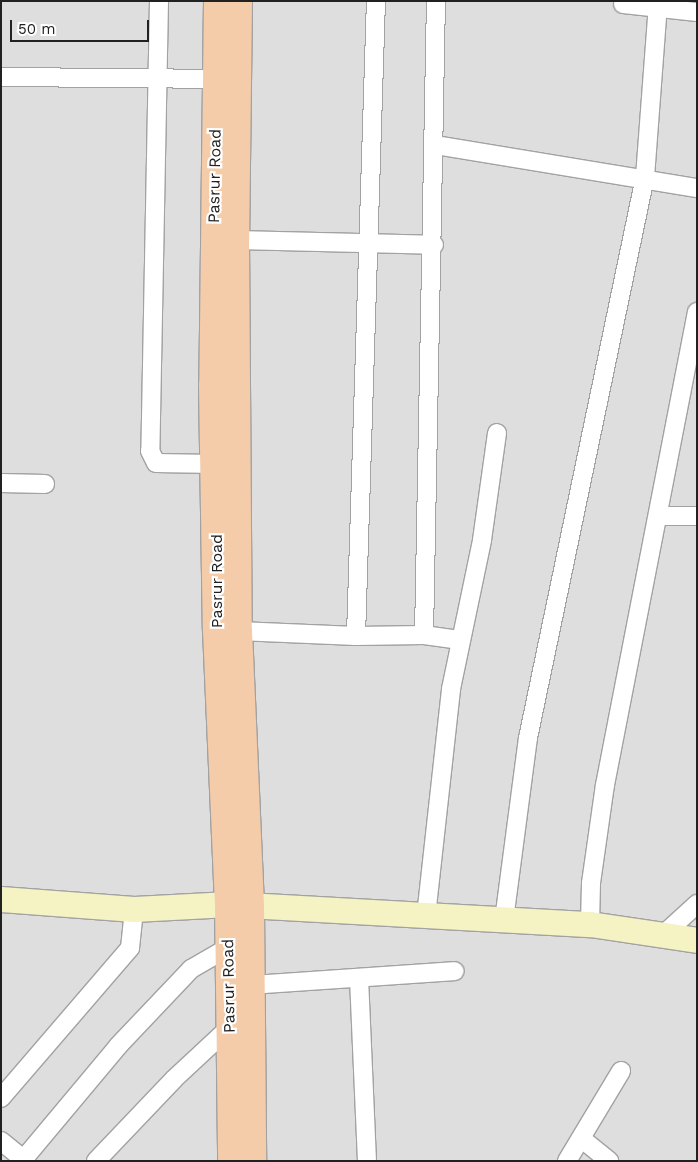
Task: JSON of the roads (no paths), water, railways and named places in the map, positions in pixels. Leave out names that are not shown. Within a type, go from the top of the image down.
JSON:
[{"type":"main road","name":"Pasrur Road","points":[[218,1],[215,464],[217,630],[240,906],[251,985],[252,1161]]},
{"type":"main road","name":"Pasrur Road","points":[[232,1161],[229,947],[240,906],[235,240],[238,1]]},
{"type":"street","points":[[159,1],[150,451],[156,463],[215,464]]},
{"type":"street","points":[[356,636],[376,1]]},
{"type":"street","points":[[424,635],[436,145],[436,1]]},
{"type":"street","points":[[623,4],[658,5],[697,12]]},
{"type":"street","points":[[504,920],[528,738],[645,177],[658,5]]},
{"type":"street","points":[[1,77],[216,79]]},
{"type":"street","points":[[436,145],[645,177],[697,188]]},
{"type":"street","points":[[235,240],[434,245]]},
{"type":"street","points":[[590,924],[591,883],[605,785],[660,516],[697,312]]},
{"type":"street","points":[[426,916],[459,640],[482,540],[496,433]]},
{"type":"street","points":[[1,483],[45,484]]},
{"type":"street","points":[[660,516],[697,516]]},
{"type":"street","points":[[238,631],[356,636],[424,635],[459,640]]},
{"type":"street","points":[[1,899],[134,908],[240,906],[590,924],[697,940]]},
{"type":"street","points":[[664,934],[697,904]]},
{"type":"street","points":[[1,1098],[130,948],[134,908]]},
{"type":"street","points":[[1,1141],[24,1160],[118,1046],[191,969],[229,947]]},
{"type":"street","points":[[251,985],[455,971]]},
{"type":"street","points":[[359,978],[367,1161]]},
{"type":"street","points":[[96,1161],[174,1079],[230,1027]]},
{"type":"street","points":[[567,1161],[621,1071]]},
{"type":"street","points":[[582,1138],[609,1161]]}]
